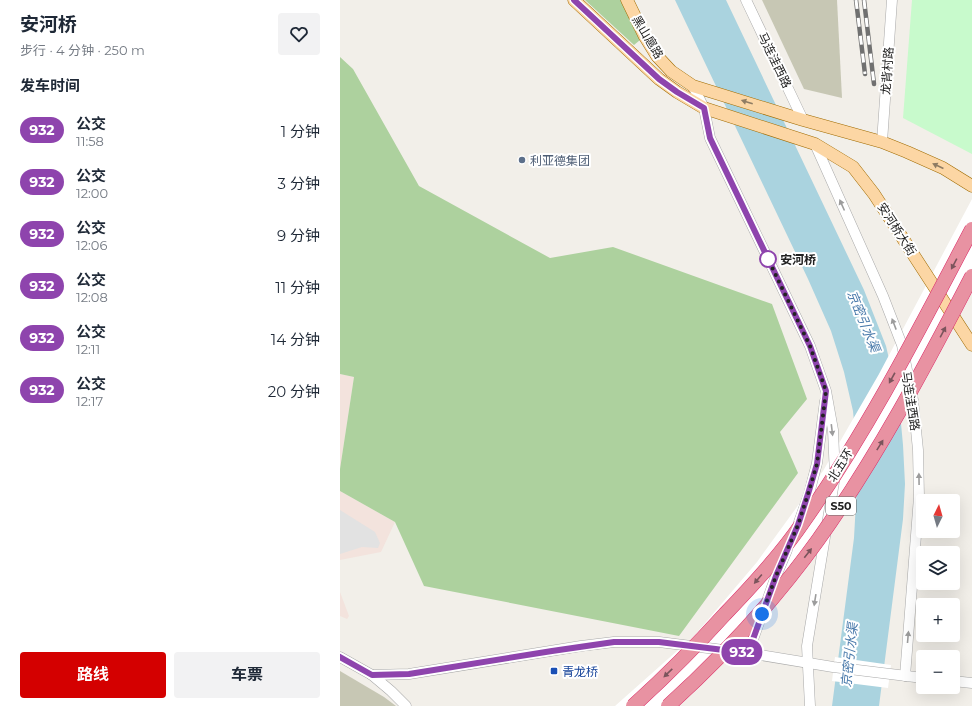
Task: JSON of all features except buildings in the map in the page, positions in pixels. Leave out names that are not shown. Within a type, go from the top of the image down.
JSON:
[{"type":"highway","name":"北五环","points":[[633,706],[702,641],[764,572],[801,525],[874,410],[972,230]]},
{"type":"highway","name":"北五环","points":[[668,706],[695,681],[767,604],[817,541],[848,496],[889,430],[972,276]]},
{"type":"main road","name":"黑山扈路","points":[[574,0],[659,79],[677,92],[704,108],[798,138]]},
{"type":"main road","name":"黑山扈路","points":[[627,0],[644,35],[658,56],[671,71],[693,86],[803,120]]},
{"type":"main road","points":[[803,120],[882,142],[943,168],[972,186]]},
{"type":"main road","name":"安河桥大街","points":[[798,138],[814,144],[853,166],[874,194],[972,345]]},
{"type":"street","name":"马连洼西路","points":[[746,0],[803,120]]},
{"type":"street","name":"龙背村路","points":[[882,142],[892,0]]},
{"type":"street","points":[[693,86],[704,108],[710,138],[810,346],[826,391],[833,430],[835,476],[807,646],[810,706]]},
{"type":"street","name":"马连洼西路","points":[[814,144],[883,296],[902,345],[913,400],[918,450],[919,497],[905,676]]},
{"type":"street","points":[[748,653],[776,576],[798,525],[817,464],[826,391]]},
{"type":"street","points":[[372,675],[409,674],[574,647],[614,642],[659,642],[748,653],[834,668],[916,677]]},
{"type":"street","points":[[340,657],[372,675],[406,706]]},
{"type":"street","points":[[960,681],[972,683]]},
{"type":"shaded area","points":[[762,0],[837,0],[842,98],[804,89]]},
{"type":"shaded area","points":[[340,374],[354,377],[340,469]]},
{"type":"shaded area","points":[[340,491],[395,522],[381,552],[340,560]]},
{"type":"shaded area","points":[[340,510],[375,532],[380,543],[378,548],[362,547],[340,554]]},
{"type":"shaded area","points":[[340,592],[349,616],[347,619],[340,616]]},
{"type":"shaded area","points":[[340,671],[384,697],[396,706],[340,706]]},
{"type":"green space","points":[[585,0],[622,0],[640,40],[634,45]]},
{"type":"green space","points":[[912,0],[972,0],[972,154],[903,118]]},
{"type":"green space","points":[[340,57],[353,69],[419,186],[550,258],[613,247],[772,304],[807,399],[780,432],[798,473],[679,636],[424,586],[395,522],[340,491],[340,469],[354,377],[340,374]]},
{"type":"water","name":"京密引水渠","points":[[675,0],[726,0],[864,290],[886,346],[899,402],[905,484],[903,519],[879,706],[832,706],[854,538],[858,466],[853,411],[844,372],[831,331],[808,279]]},
{"type":"pier","points":[[972,199],[972,289],[801,571],[713,673],[675,706],[615,706],[695,635],[757,562],[823,471],[879,374]]},
{"type":"pier","points":[[835,657],[891,665],[888,688],[832,681]]},
{"type":"railway","points":[[856,0],[865,74]]},
{"type":"railway","points":[[864,0],[874,84]]},
{"type":"bus line","name":"932","points":[[340,657],[372,675],[409,674],[614,642],[659,642],[748,653],[776,576],[798,525],[817,464],[826,391],[810,346],[710,138],[704,108],[659,79],[574,0]]},
{"type":"place","name":"利亚德集团","points":[[522,160]]},
{"type":"place","name":"安河桥","points":[[768,259]]},
{"type":"place","name":"青龙桥","points":[[554,671]]},
{"type":"route","points":[[762,614],[776,576],[798,525],[817,464],[826,391],[810,346],[768,259]]}]
